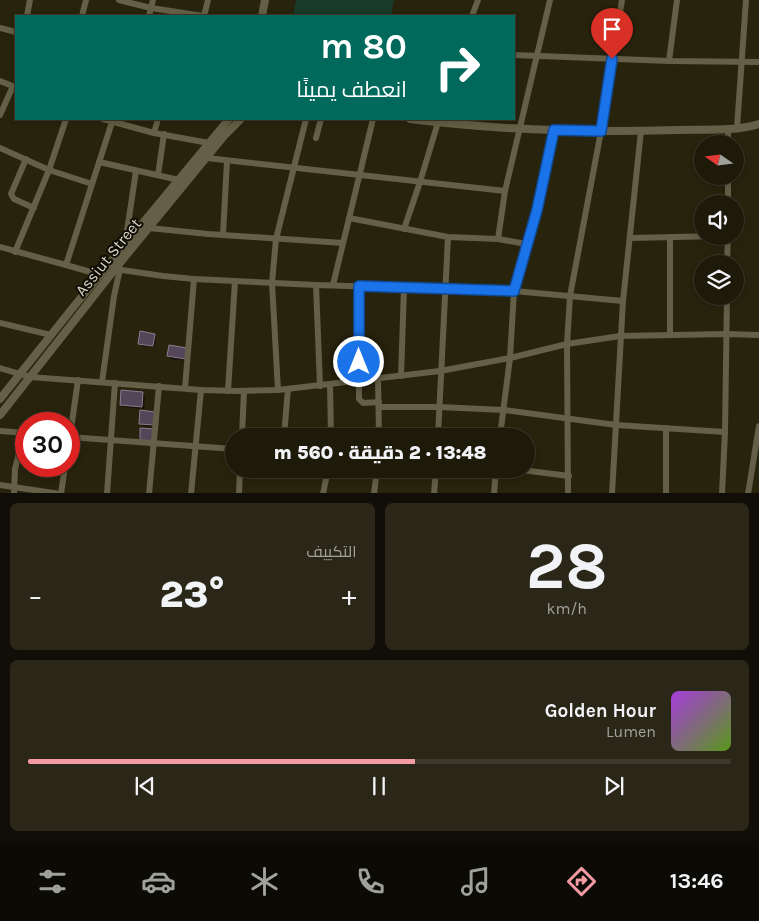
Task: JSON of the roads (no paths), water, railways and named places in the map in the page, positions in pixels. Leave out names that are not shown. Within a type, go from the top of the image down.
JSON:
[{"type":"street","points":[[27,15],[30,0]]},
{"type":"street","points":[[82,15],[86,0]]},
{"type":"street","points":[[119,0],[151,8],[197,15]]},
{"type":"street","points":[[149,15],[154,0]]},
{"type":"street","points":[[204,15],[208,0]]},
{"type":"street","points":[[262,15],[264,0]]},
{"type":"street","points":[[472,15],[478,0]]},
{"type":"street","points":[[498,239],[505,191],[550,0]]},
{"type":"street","points":[[568,493],[567,344],[570,296],[601,131],[622,0]]},
{"type":"street","points":[[669,61],[677,0]]},
{"type":"street","points":[[737,128],[746,0]]},
{"type":"street","points":[[0,28],[15,32]]},
{"type":"street","points":[[515,55],[669,61],[759,62]]},
{"type":"street","points":[[0,80],[15,87],[0,115]]},
{"type":"street","points":[[15,252],[50,170],[66,120]]},
{"type":"street","points":[[66,265],[113,120],[154,132],[209,143]]},
{"type":"street","points":[[154,132],[158,120]]},
{"type":"street","name":"Assiut Street","points":[[0,399],[228,120]]},
{"type":"street","name":"Assiut Street","points":[[0,415],[149,228],[224,136],[240,120]]},
{"type":"street","points":[[278,390],[272,283],[276,238],[306,120]]},
{"type":"street","points":[[316,138],[321,120]]},
{"type":"street","points":[[333,285],[373,120]]},
{"type":"street","points":[[404,229],[438,120],[520,129],[601,131],[728,129],[759,124]]},
{"type":"street","points":[[728,129],[728,135]]},
{"type":"street","points":[[501,428],[510,358],[514,291],[537,210],[554,130]]},
{"type":"street","points":[[612,493],[620,336],[641,131]]},
{"type":"street","points":[[158,175],[164,134]]},
{"type":"street","points":[[0,148],[50,170],[92,184]]},
{"type":"street","points":[[207,158],[505,191]]},
{"type":"street","points":[[26,159],[12,194],[14,199],[34,208]]},
{"type":"street","points":[[223,235],[227,161]]},
{"type":"street","points":[[99,162],[179,180]]},
{"type":"street","points":[[125,245],[136,171]]},
{"type":"street","points":[[349,218],[448,237],[498,239],[526,244]]},
{"type":"street","points":[[149,228],[343,243]]},
{"type":"street","points":[[438,428],[448,237]]},
{"type":"street","points":[[670,237],[670,335]]},
{"type":"street","points":[[630,238],[694,237]]},
{"type":"street","points":[[0,247],[101,275]]},
{"type":"street","points":[[102,382],[117,269],[194,279],[514,291],[623,302]]},
{"type":"street","points":[[185,388],[194,279]]},
{"type":"street","points":[[228,391],[235,281]]},
{"type":"street","points":[[316,285],[320,386]]},
{"type":"street","points":[[359,286],[359,401],[363,403],[504,410],[616,425],[725,432]]},
{"type":"street","points":[[401,376],[404,288]]},
{"type":"street","points":[[722,493],[727,305]]},
{"type":"street","points":[[0,323],[51,335]]},
{"type":"street","points":[[0,368],[30,377],[202,390],[278,390],[440,371],[510,358],[567,344],[620,336],[759,335]]},
{"type":"street","points":[[378,379],[378,428]]},
{"type":"street","points":[[73,412],[78,380]]},
{"type":"street","points":[[107,493],[115,383]]},
{"type":"street","points":[[330,385],[332,402],[331,428]]},
{"type":"street","points":[[149,493],[159,386]]},
{"type":"street","points":[[285,428],[288,389]]},
{"type":"street","points":[[191,493],[202,390]]},
{"type":"street","points":[[242,428],[244,391]]},
{"type":"street","points":[[748,493],[756,469],[759,426]]},
{"type":"street","points":[[666,428],[666,493]]},
{"type":"street","points":[[0,431],[15,432]]},
{"type":"street","points":[[80,440],[225,449]]},
{"type":"street","points":[[14,490],[15,469]]},
{"type":"street","points":[[535,472],[569,476]]},
{"type":"street","points":[[60,493],[63,477]]},
{"type":"street","points":[[239,493],[240,478]]},
{"type":"street","points":[[323,493],[326,478]]},
{"type":"street","points":[[374,493],[376,478]]},
{"type":"street","points":[[434,493],[435,478]]},
{"type":"street","points":[[494,493],[495,478]]},
{"type":"street","points":[[0,485],[14,490],[48,493]]}]
